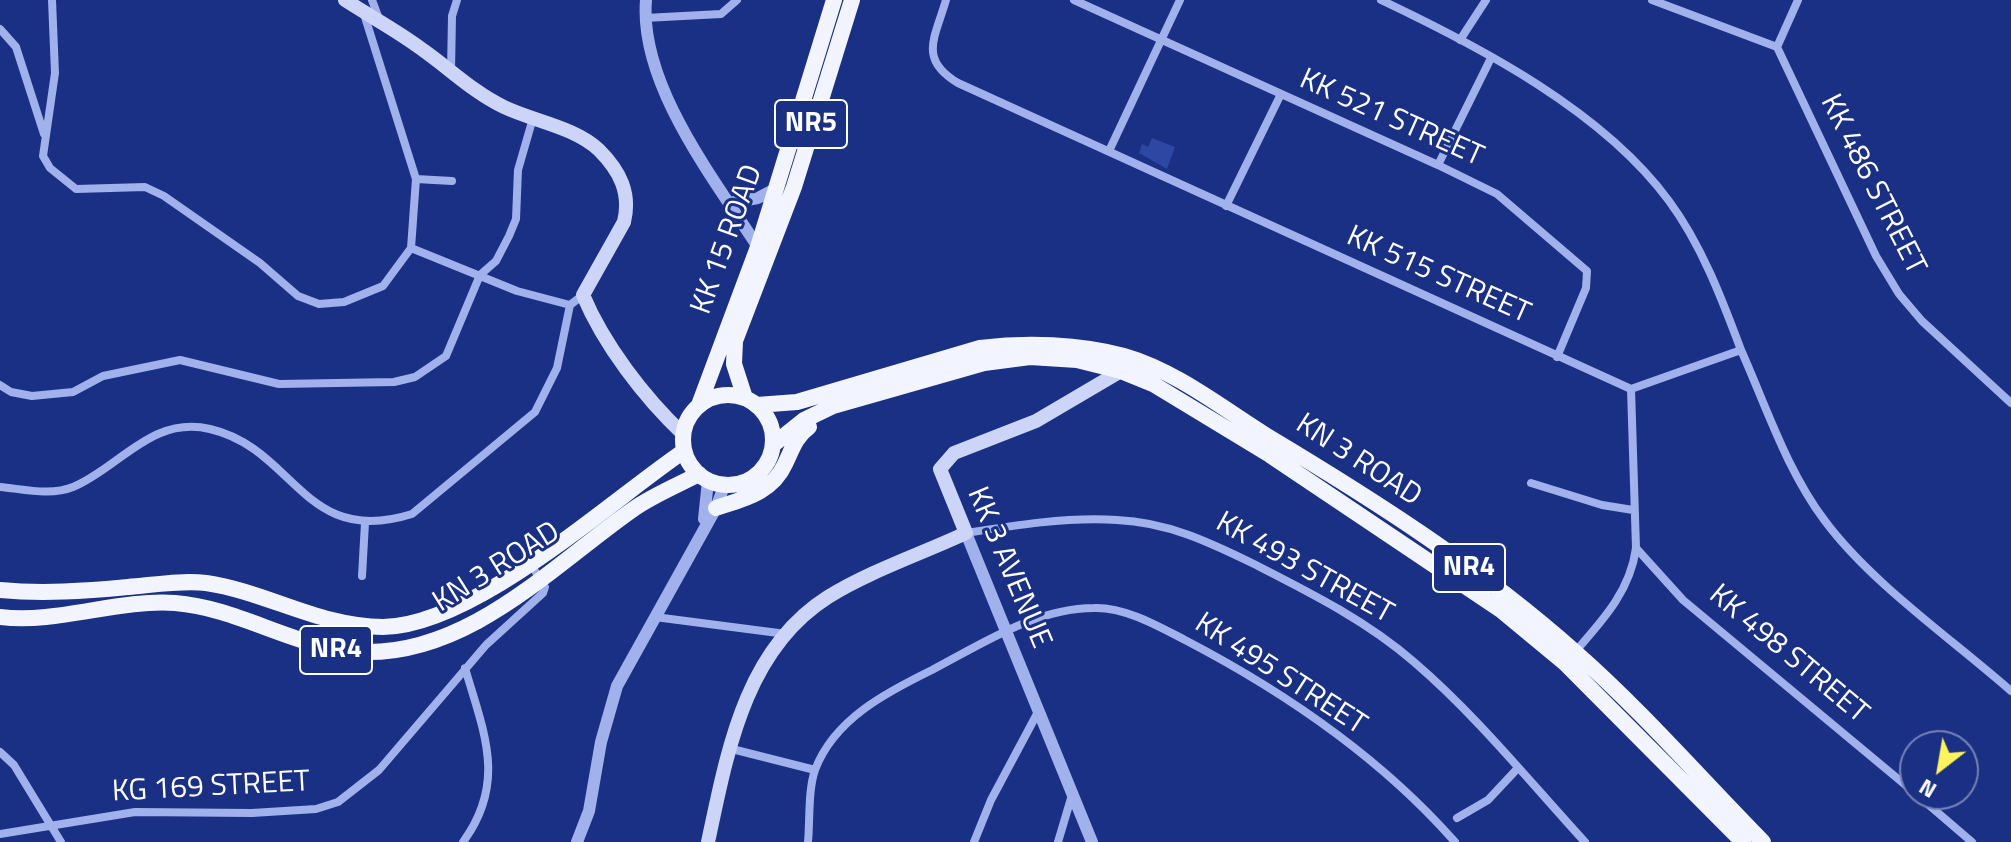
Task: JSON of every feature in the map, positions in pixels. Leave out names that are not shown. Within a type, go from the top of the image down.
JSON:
[{"type":"highway","name":"KK 15 ROAD","points":[[699,405],[758,247],[834,0]]},
{"type":"highway","name":"KK 15 ROAD","points":[[751,401],[734,364],[735,341],[794,187],[852,0]]},
{"type":"highway","name":"KN 3 ROAD","points":[[836,401],[980,348],[1005,345],[1079,347],[1203,394],[1434,542],[1689,761],[1763,842]]},
{"type":"highway","name":"KN 3 ROAD","points":[[836,401],[984,363],[1030,357],[1124,364]]},
{"type":"highway","points":[[699,405],[721,396],[751,401],[836,401]]},
{"type":"highway","points":[[751,401],[767,416],[774,444],[804,420],[836,401]]},
{"type":"highway","points":[[716,508],[759,493],[772,483],[783,468],[794,442],[836,401]]},
{"type":"highway","name":"NR4","points":[[633,499],[684,443],[688,418],[699,405]]},
{"type":"highway","points":[[684,443],[710,480]]},
{"type":"highway","name":"NR4","points":[[633,499],[710,480],[749,481],[762,470],[774,444]]},
{"type":"highway","name":"KN 3 ROAD","points":[[0,590],[87,591],[204,583],[236,590],[308,615],[383,627],[418,622],[453,609],[633,499]]},
{"type":"highway","name":"KN 3 ROAD","points":[[0,617],[48,616],[173,603],[200,607],[327,649],[364,652],[409,648],[458,632],[540,579],[633,499]]},
{"type":"highway","name":"KN 3 ROAD","points":[[1570,657],[1743,842]]},
{"type":"main road","points":[[345,0],[368,6],[380,20],[504,107],[595,147],[609,161],[625,188],[627,209],[624,222],[583,295],[608,343],[684,443]]},
{"type":"main road","points":[[1086,394],[1096,363]]},
{"type":"main road","name":"KK 3 AVENUE","points":[[966,533],[942,478],[944,460],[954,453],[1036,421],[1086,394],[1124,364]]},
{"type":"main road","points":[[708,842],[728,748],[748,693],[787,634],[828,597],[966,533]]},
{"type":"street","points":[[52,0],[55,73],[43,156],[64,182],[87,190],[145,187],[260,263],[298,296],[309,301],[344,302],[383,286],[411,248],[416,179],[368,6]]},
{"type":"street","points":[[451,72],[452,16],[457,0]]},
{"type":"street","points":[[645,0],[650,49],[661,83],[729,203],[758,247]]},
{"type":"street","points":[[645,18],[721,14],[737,0]]},
{"type":"street","name":"KK 515 STREET","points":[[946,0],[932,51],[939,72],[1631,389]]},
{"type":"street","name":"KK 521 STREET","points":[[1074,0],[1497,194],[1587,271],[1586,288],[1557,357]]},
{"type":"street","points":[[1109,151],[1180,0]]},
{"type":"street","points":[[1381,0],[1460,40],[1551,95],[1622,148],[1657,185],[1692,240],[1808,496],[1825,521],[1860,560],[2011,691]]},
{"type":"street","points":[[1460,40],[1486,0]]},
{"type":"street","points":[[1652,0],[1777,47],[1798,0]]},
{"type":"street","points":[[0,29],[16,47],[44,135]]},
{"type":"street","name":"KK 486 STREET","points":[[1777,47],[1876,256],[1899,294],[1922,321],[2011,403]]},
{"type":"street","points":[[1438,165],[1491,58]]},
{"type":"street","points":[[1226,206],[1280,96]]},
{"type":"street","points":[[0,385],[11,392],[32,396],[73,392],[103,376],[180,360],[279,384],[394,382],[415,377],[446,356],[480,275],[496,261],[516,219],[518,170],[533,118]]},
{"type":"street","points":[[416,179],[452,181]]},
{"type":"street","points":[[729,203],[758,198],[777,188]]},
{"type":"street","points":[[411,248],[517,291],[570,305]]},
{"type":"street","points":[[0,487],[55,491],[71,488],[146,437],[207,428],[253,446],[317,506],[365,523],[387,522],[412,514],[535,412],[557,368],[570,305],[583,295]]},
{"type":"street","points":[[1570,657],[1620,597],[1633,568],[1636,548],[1631,389],[1741,350]]},
{"type":"street","points":[[1998,392],[2011,389]]},
{"type":"street","points":[[577,842],[589,811],[601,742],[617,686],[716,508],[710,480]]},
{"type":"street","points":[[700,534],[710,480]]},
{"type":"street","points":[[1531,483],[1602,505],[1633,510]]},
{"type":"street","name":"KK 493 STREET","points":[[966,533],[1067,520],[1119,520],[1159,526],[1199,537],[1279,576],[1382,637],[1442,688],[1585,842]]},
{"type":"street","points":[[362,576],[365,523]]},
{"type":"street","name":"KK 3 AVENUE","points":[[966,533],[1038,712],[1074,790],[1092,842]]},
{"type":"street","name":"KK 498 STREET","points":[[1636,548],[1683,600],[1899,780]]},
{"type":"street","points":[[530,563],[540,579]]},
{"type":"street","name":"KG 169 STREET","points":[[0,834],[135,812],[252,813],[316,809],[338,802],[379,770],[465,668],[543,593],[540,579]]},
{"type":"street","name":"KK 495 STREET","points":[[815,770],[840,731],[885,693],[1007,632],[1058,611],[1098,607],[1117,611],[1167,631],[1221,659],[1301,709],[1392,780],[1455,842]]},
{"type":"street","points":[[655,617],[787,634]]},
{"type":"street","points":[[463,842],[478,822],[490,773],[488,747],[465,668]]},
{"type":"street","points":[[974,842],[991,800],[1038,712]]},
{"type":"street","points":[[728,748],[815,770],[808,842]]},
{"type":"street","points":[[0,752],[14,765],[61,842]]},
{"type":"street","points":[[1457,818],[1488,800],[1517,769]]},
{"type":"street","points":[[1058,842],[1074,790]]},
{"type":"street","name":"KK 498 STREET","points":[[1935,810],[1972,842]]},
{"type":"shaded area","points":[[1152,138],[1175,147],[1167,169],[1139,153],[1142,144],[1148,147]]}]
